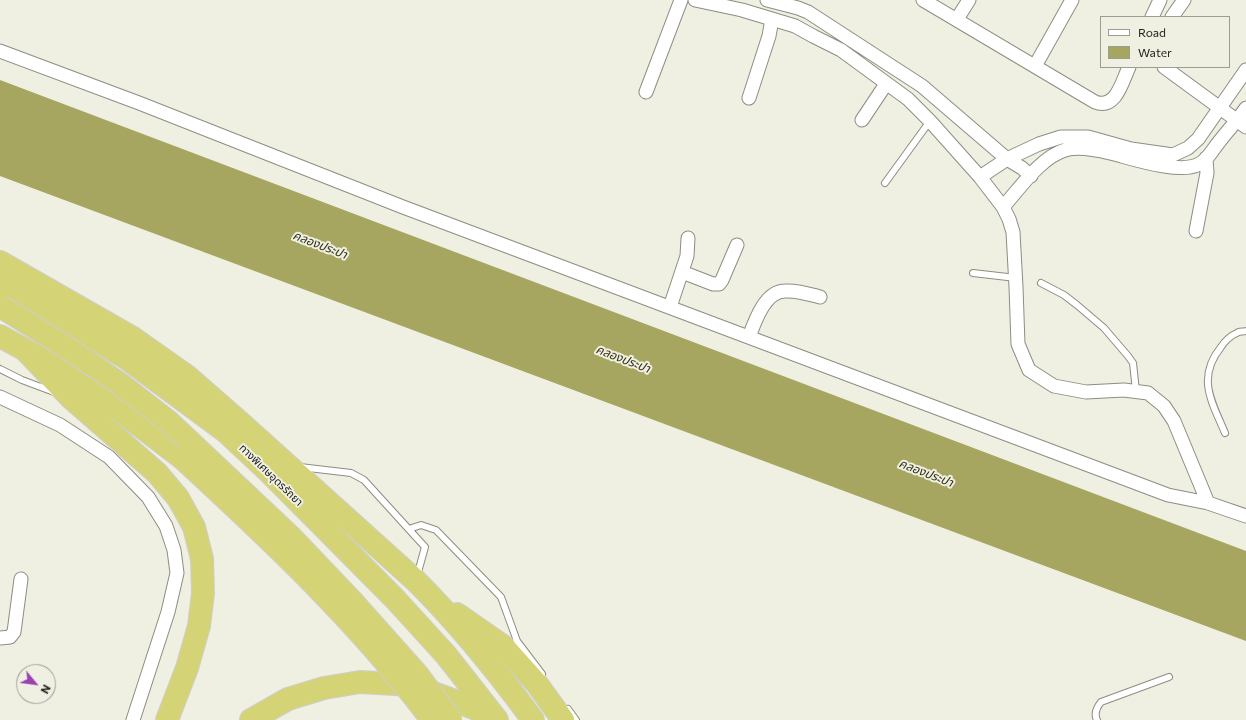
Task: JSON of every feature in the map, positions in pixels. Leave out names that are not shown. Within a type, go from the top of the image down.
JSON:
[{"type":"highway","points":[[0,262],[133,338],[187,376],[416,581],[484,655],[528,714]]},
{"type":"highway","name":"ทางพิเศษอุดรรัถยา","points":[[0,284],[126,358],[225,431],[269,472],[400,605],[446,655],[497,720]]},
{"type":"highway","points":[[0,306],[123,386],[169,422],[292,538],[352,601],[417,674],[451,720]]},
{"type":"highway","points":[[0,336],[69,374],[182,458],[282,552],[342,613],[412,693],[432,720]]},
{"type":"highway","points":[[26,351],[70,398],[157,472],[178,498],[194,527],[202,559],[203,593],[199,626],[187,668],[167,720]]},
{"type":"highway","points":[[434,600],[468,620],[503,646],[563,711]]},
{"type":"highway","points":[[251,720],[288,699],[324,688],[360,682],[412,685],[474,708],[497,720]]},
{"type":"street","points":[[646,92],[681,0]]},
{"type":"street","points":[[695,0],[742,10],[795,26],[841,50],[908,99],[930,121],[980,177],[1003,207],[1009,219],[1013,232],[1018,344],[1029,370],[1054,386],[1086,392],[1124,390],[1148,393],[1164,406],[1174,421],[1208,503]]},
{"type":"street","points":[[767,0],[798,4],[922,86],[1007,159],[1022,168],[1031,176]]},
{"type":"street","points":[[923,0],[1095,102],[1101,104],[1113,100],[1129,68]]},
{"type":"street","points":[[957,20],[969,0]]},
{"type":"street","points":[[1034,66],[1072,0]]},
{"type":"street","points":[[1152,16],[1160,0]]},
{"type":"street","points":[[1173,16],[1184,0]]},
{"type":"street","points":[[749,98],[769,36],[772,19]]},
{"type":"street","points":[[0,51],[139,103],[403,207],[1168,495],[1208,503],[1246,516]]},
{"type":"street","points":[[1165,68],[1242,124]]},
{"type":"street","points":[[980,177],[1007,159],[1039,144],[1061,137],[1088,137],[1131,149],[1173,155],[1188,148],[1198,139],[1246,70]]},
{"type":"street","points":[[862,120],[886,84]]},
{"type":"street","points":[[1003,207],[1031,176],[1052,156],[1066,149],[1092,148],[1165,167],[1187,168],[1199,165],[1242,124],[1246,108]]},
{"type":"street","points":[[1196,231],[1207,173],[1206,158]]},
{"type":"street","points":[[670,307],[687,256],[688,238]]},
{"type":"street","points":[[682,272],[713,284],[719,284],[737,244]]},
{"type":"street","points":[[749,337],[757,317],[773,294],[784,290],[820,296]]},
{"type":"street","points":[[0,397],[60,425],[109,457],[148,497],[166,526],[174,550],[177,573],[168,612],[133,720]]},
{"type":"street","points":[[0,638],[10,637],[14,632],[21,579]]},
{"type":"lane","points":[[885,183],[930,121]]},
{"type":"lane","points":[[973,273],[1016,278]]},
{"type":"lane","points":[[1041,283],[1064,295],[1104,328],[1133,363],[1136,391]]},
{"type":"lane","points":[[1225,433],[1209,395],[1209,368],[1213,356],[1222,344],[1237,332],[1246,331]]},
{"type":"lane","points":[[0,369],[22,380],[70,398]]},
{"type":"lane","points":[[288,466],[351,473],[364,480],[425,547],[416,581]]},
{"type":"lane","points":[[409,529],[421,526],[436,530],[501,597],[517,641],[545,678]]},
{"type":"lane","points":[[1097,720],[1096,711],[1101,702],[1169,677]]},
{"type":"lane","points":[[563,711],[576,720]]},
{"type":"water","name":"คลองประปา","points":[[0,80],[1246,551],[1246,641],[0,176]]}]
